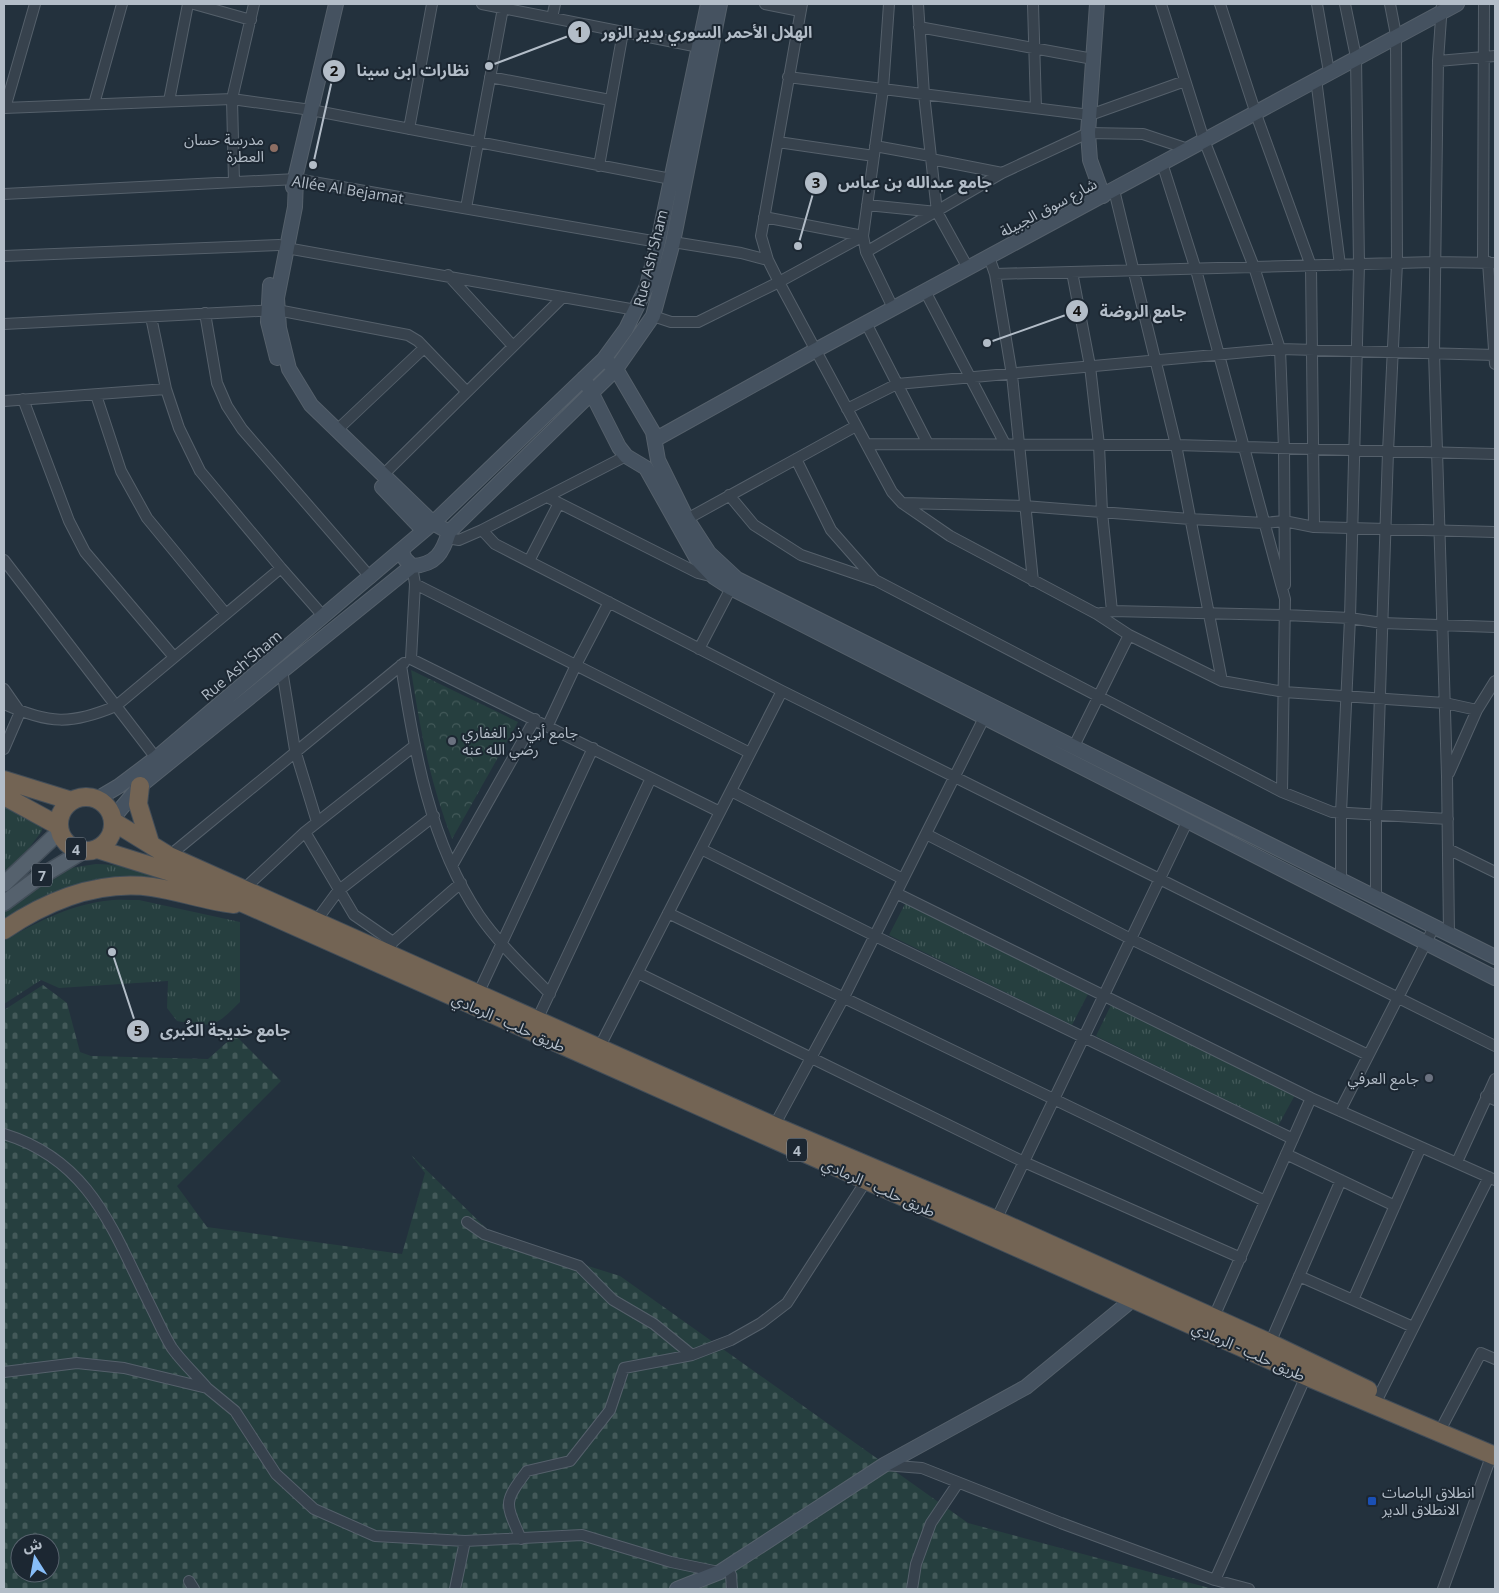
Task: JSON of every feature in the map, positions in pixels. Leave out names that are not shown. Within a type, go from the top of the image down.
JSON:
[{"type":"highway","points":[[4,780],[72,800],[88,796],[97,798]]},
{"type":"highway","points":[[140,786],[138,804],[150,843]]},
{"type":"highway","points":[[4,796],[60,828]]},
{"type":"highway","name":"4","points":[[72,800],[60,816],[60,828],[68,844],[90,850],[110,838],[113,820],[110,810],[97,798]]},
{"type":"highway","name":"طريق حلب - الرمادي","points":[[113,820],[169,856],[246,897],[866,1181],[1306,1376],[1494,1451]]},
{"type":"highway","name":"طريق حلب - الرمادي","points":[[90,850],[180,874],[390,947],[478,994],[774,1126],[996,1220],[1270,1343],[1379,1396],[1444,1423],[1494,1451]]},
{"type":"highway","points":[[4,930],[49,904],[84,892],[122,885],[153,887],[210,902],[246,897]]},
{"type":"main road","name":"7","points":[[4,884],[60,828]]},
{"type":"main road","name":"7","points":[[4,903],[48,871],[90,850]]},
{"type":"street","points":[[35,4],[4,108],[232,99],[311,110],[671,179]]},
{"type":"street","points":[[94,104],[122,4]]},
{"type":"street","points":[[169,101],[188,4]]},
{"type":"street","points":[[194,4],[251,20]]},
{"type":"street","points":[[234,182],[232,99],[254,4]]},
{"type":"street","points":[[336,4],[296,179],[295,206],[283,247],[279,285],[272,310],[271,338],[280,367],[297,399],[428,527],[459,540],[546,497],[632,458]]},
{"type":"street","points":[[409,129],[432,4]]},
{"type":"street","points":[[482,4],[699,47]]},
{"type":"street","points":[[552,18],[555,4]]},
{"type":"street","name":"Rue Ash'Sham","points":[[97,798],[119,786],[156,758],[371,578],[428,527],[604,359],[626,329],[647,286],[708,4]]},
{"type":"street","name":"Rue Ash'Sham","points":[[113,820],[140,786],[282,670],[412,566],[428,563],[439,554],[448,535],[590,392],[616,369],[653,316],[673,242],[720,4]]},
{"type":"street","points":[[765,4],[801,7],[761,236],[768,260],[779,282],[892,492],[902,503],[950,536],[1097,614],[1129,635],[1222,682],[1284,692],[1445,702],[1477,710]]},
{"type":"street","points":[[889,4],[883,89],[863,236],[866,252],[893,308]]},
{"type":"street","points":[[918,4],[924,94],[937,212],[968,268]]},
{"type":"street","points":[[1033,4],[1036,108]]},
{"type":"street","points":[[1097,4],[1088,133],[1090,160],[1109,193],[1134,270],[1176,445],[1207,614],[1222,682]]},
{"type":"street","points":[[1161,4],[1204,140],[1254,267],[1280,349],[1284,449],[1285,599],[1282,792]]},
{"type":"street","points":[[1220,4],[1255,112],[1311,266],[1314,527]]},
{"type":"street","points":[[1317,4],[1329,72]]},
{"type":"street","points":[[1341,880],[1341,813],[1350,618],[1355,350],[1359,264],[1356,57],[1346,4]]},
{"type":"street","points":[[1376,898],[1376,815],[1382,623],[1397,263],[1396,35],[1390,4]]},
{"type":"street","name":"شارع سوق الجبيلة","points":[[632,458],[816,350],[1109,193],[1396,35],[1442,7],[1456,4]]},
{"type":"street","points":[[1484,4],[1489,262],[1495,364]]},
{"type":"street","points":[[1442,7],[1438,61],[1434,353],[1447,776],[1449,934]]},
{"type":"street","points":[[466,208],[503,8]]},
{"type":"street","points":[[919,27],[1094,59]]},
{"type":"street","points":[[599,166],[623,32]]},
{"type":"street","points":[[1438,61],[1495,56]]},
{"type":"street","points":[[490,77],[610,100]]},
{"type":"street","points":[[788,77],[1090,115],[1186,81]]},
{"type":"street","points":[[1316,79],[1340,265]]},
{"type":"street","points":[[866,252],[1002,174],[1088,133],[1144,134],[1188,149]]},
{"type":"street","points":[[778,142],[931,157],[1002,174]]},
{"type":"street","points":[[1162,163],[1196,270],[1285,599]]},
{"type":"street","name":"Allée Al Bejamat","points":[[4,194],[296,179],[658,242]]},
{"type":"street","points":[[867,205],[937,212]]},
{"type":"street","points":[[764,217],[863,236]]},
{"type":"street","points":[[653,316],[670,322],[698,322],[779,282],[863,236]]},
{"type":"street","points":[[673,242],[741,253],[768,260]]},
{"type":"street","points":[[4,256],[283,247],[636,310]]},
{"type":"street","points":[[989,257],[996,274],[1012,375],[1033,581]]},
{"type":"street","points":[[996,274],[1489,262]]},
{"type":"street","points":[[1072,272],[1090,366],[1099,444],[1102,512],[1112,611]]},
{"type":"street","points":[[448,275],[513,346]]},
{"type":"street","points":[[925,292],[1005,444]]},
{"type":"street","points":[[382,476],[563,297]]},
{"type":"street","points":[[272,310],[283,349],[294,378],[311,404],[382,476],[428,527]]},
{"type":"street","points":[[4,324],[272,310],[402,333],[413,338],[466,391]]},
{"type":"street","points":[[205,313],[217,383],[227,406],[242,429],[371,578]]},
{"type":"street","points":[[150,317],[166,389],[179,428],[200,470],[324,617]]},
{"type":"street","points":[[866,323],[928,444]]},
{"type":"street","points":[[337,430],[424,348]]},
{"type":"street","points":[[847,409],[897,384],[1012,375],[1280,349],[1495,355]]},
{"type":"street","points":[[604,359],[616,369],[656,445],[658,460],[687,519],[709,553],[737,579],[1495,957]]},
{"type":"street","points":[[584,378],[619,446],[646,468],[690,550],[714,577],[731,588],[1495,978]]},
{"type":"street","points":[[4,401],[166,389]]},
{"type":"street","points":[[96,395],[121,471],[147,518],[226,614]]},
{"type":"street","points":[[23,400],[69,521],[85,552],[174,657]]},
{"type":"street","points":[[687,519],[856,426]]},
{"type":"street","points":[[867,444],[1176,445],[1353,452],[1495,454]]},
{"type":"street","points":[[796,459],[831,530],[875,580]]},
{"type":"street","points":[[729,495],[754,525],[801,555],[875,580],[1282,792],[1332,812],[1448,819]]},
{"type":"street","points":[[546,497],[698,573],[714,577]]},
{"type":"street","points":[[529,561],[559,503]]},
{"type":"street","points":[[902,503],[1024,506],[1264,523],[1284,521],[1314,527],[1351,529],[1495,532]]},
{"type":"street","points":[[482,530],[495,544],[699,649],[1495,1046]]},
{"type":"street","points":[[401,550],[412,566],[415,584],[411,659]]},
{"type":"street","points":[[4,560],[156,758]]},
{"type":"street","points":[[4,704],[20,712],[55,721],[88,718],[116,706],[281,568]]},
{"type":"street","points":[[415,584],[750,753]]},
{"type":"street","points":[[699,649],[731,588]]},
{"type":"street","points":[[548,725],[576,665],[609,602]]},
{"type":"street","points":[[1097,614],[1112,611],[1285,615],[1350,618],[1382,623],[1495,627]]},
{"type":"street","points":[[1074,746],[1129,635]]},
{"type":"street","points":[[169,856],[295,750],[411,659]]},
{"type":"street","points":[[411,659],[548,725],[720,812]]},
{"type":"street","points":[[401,666],[413,747],[434,816],[453,864],[479,914],[500,943],[550,994]]},
{"type":"street","points":[[282,670],[295,750],[317,822]]},
{"type":"street","points":[[1447,776],[1477,710],[1495,681]]},
{"type":"street","points":[[4,689],[20,712]]},
{"type":"street","points":[[599,1048],[782,691]]},
{"type":"street","points":[[4,749],[20,712]]},
{"type":"street","points":[[774,1126],[843,999],[985,716]]},
{"type":"street","points":[[453,864],[535,719]]},
{"type":"street","points":[[246,897],[305,832],[413,747]]},
{"type":"street","points":[[478,994],[592,748]]},
{"type":"street","points":[[538,1020],[651,778]]},
{"type":"street","points":[[730,791],[903,879]]},
{"type":"street","points":[[316,921],[338,891],[434,816]]},
{"type":"street","points":[[996,1220],[1188,820]]},
{"type":"street","points":[[305,832],[338,891],[354,915],[390,947],[462,883]]},
{"type":"street","points":[[926,834],[1131,939],[1368,1055]]},
{"type":"street","points":[[701,849],[874,936],[1293,1139]]},
{"type":"street","points":[[1448,849],[1495,872]]},
{"type":"street","points":[[896,893],[1311,1098],[1492,1179],[1413,1327],[1379,1396]]},
{"type":"street","points":[[668,913],[843,999],[1266,1201]]},
{"type":"street","points":[[1340,1111],[1434,927]]},
{"type":"street","points":[[638,973],[1024,1162],[1241,1258]]},
{"type":"street","points":[[1457,1162],[1490,1098],[1495,1079]]},
{"type":"street","points":[[1213,1319],[1311,1098]]},
{"type":"street","points":[[4,1134],[29,1142],[55,1157],[90,1192],[106,1217],[172,1348],[207,1388],[235,1411],[276,1474],[314,1509],[375,1536],[465,1541],[582,1535],[671,1562],[723,1570],[730,1575],[732,1589]]},
{"type":"street","points":[[1352,1300],[1421,1147]]},
{"type":"street","points":[[1286,1154],[1395,1206]]},
{"type":"street","points":[[1270,1343],[1341,1180]]},
{"type":"street","points":[[521,1539],[509,1512],[509,1494],[527,1470],[570,1461],[610,1410],[624,1368],[692,1355],[731,1340],[761,1323],[787,1303],[866,1181]]},
{"type":"street","points":[[467,1222],[484,1234],[578,1266],[613,1300],[654,1324],[692,1355]]},
{"type":"street","points":[[1299,1276],[1413,1327]]},
{"type":"street","points":[[677,1589],[723,1570],[884,1465],[1026,1387],[1132,1300]]},
{"type":"street","points":[[1444,1423],[1481,1353],[1495,1359]]},
{"type":"street","points":[[4,1372],[77,1362],[124,1368],[207,1388]]},
{"type":"street","points":[[1215,1580],[1306,1376]]},
{"type":"street","points":[[1443,1589],[1494,1451]]},
{"type":"street","points":[[884,1465],[922,1468],[1215,1580],[1249,1589]]},
{"type":"street","points":[[912,1589],[916,1564],[931,1523],[958,1483]]},
{"type":"street","points":[[455,1589],[465,1541]]},
{"type":"green space","points":[[411,670],[518,722],[452,839],[444,818],[427,756]]},
{"type":"green space","points":[[4,804],[42,825],[42,831],[29,848],[4,873]]},
{"type":"green space","points":[[96,864],[125,867],[139,871],[208,896],[138,880],[4,923],[4,910],[57,873],[70,868]]},
{"type":"green space","points":[[108,900],[139,900],[240,922],[240,1002],[219,1021],[206,1025],[177,1021],[167,1008],[168,981],[59,988],[41,980],[4,1004],[4,941],[65,911],[91,903]]},
{"type":"green space","points":[[906,902],[1088,994],[1072,1025],[889,935]]},
{"type":"green space","points":[[43,985],[67,1003],[80,1052],[91,1056],[208,1059],[235,1035],[281,1081],[177,1186],[207,1227],[402,1254],[425,1173],[411,1155],[495,1237],[620,1276],[968,1523],[1213,1589],[4,1589],[4,1010]]},
{"type":"green space","points":[[1112,1003],[1295,1095],[1278,1126],[1096,1036]]},
{"type":"place","name":"الهلال الأحمر السوري بدير الزور","points":[[489,66]]},
{"type":"place","name":"مدرسة حسان العطرة","points":[[274,148]]},
{"type":"place","name":"نظارات ابن سينا","points":[[313,165]]},
{"type":"place","name":"جامع عبدالله بن عباس","points":[[798,246]]},
{"type":"place","name":"جامع الروضة","points":[[987,343]]},
{"type":"place","name":"جامع أبي ذر الغفاري رضي الله عنه","points":[[452,741]]},
{"type":"place","name":"جامع خديجة الكُبرى","points":[[112,952]]},
{"type":"place","name":"جامع العرفي","points":[[1429,1078]]},
{"type":"place","name":"انطلاق الباصات الانطلاق الدير","points":[[1372,1501]]}]
